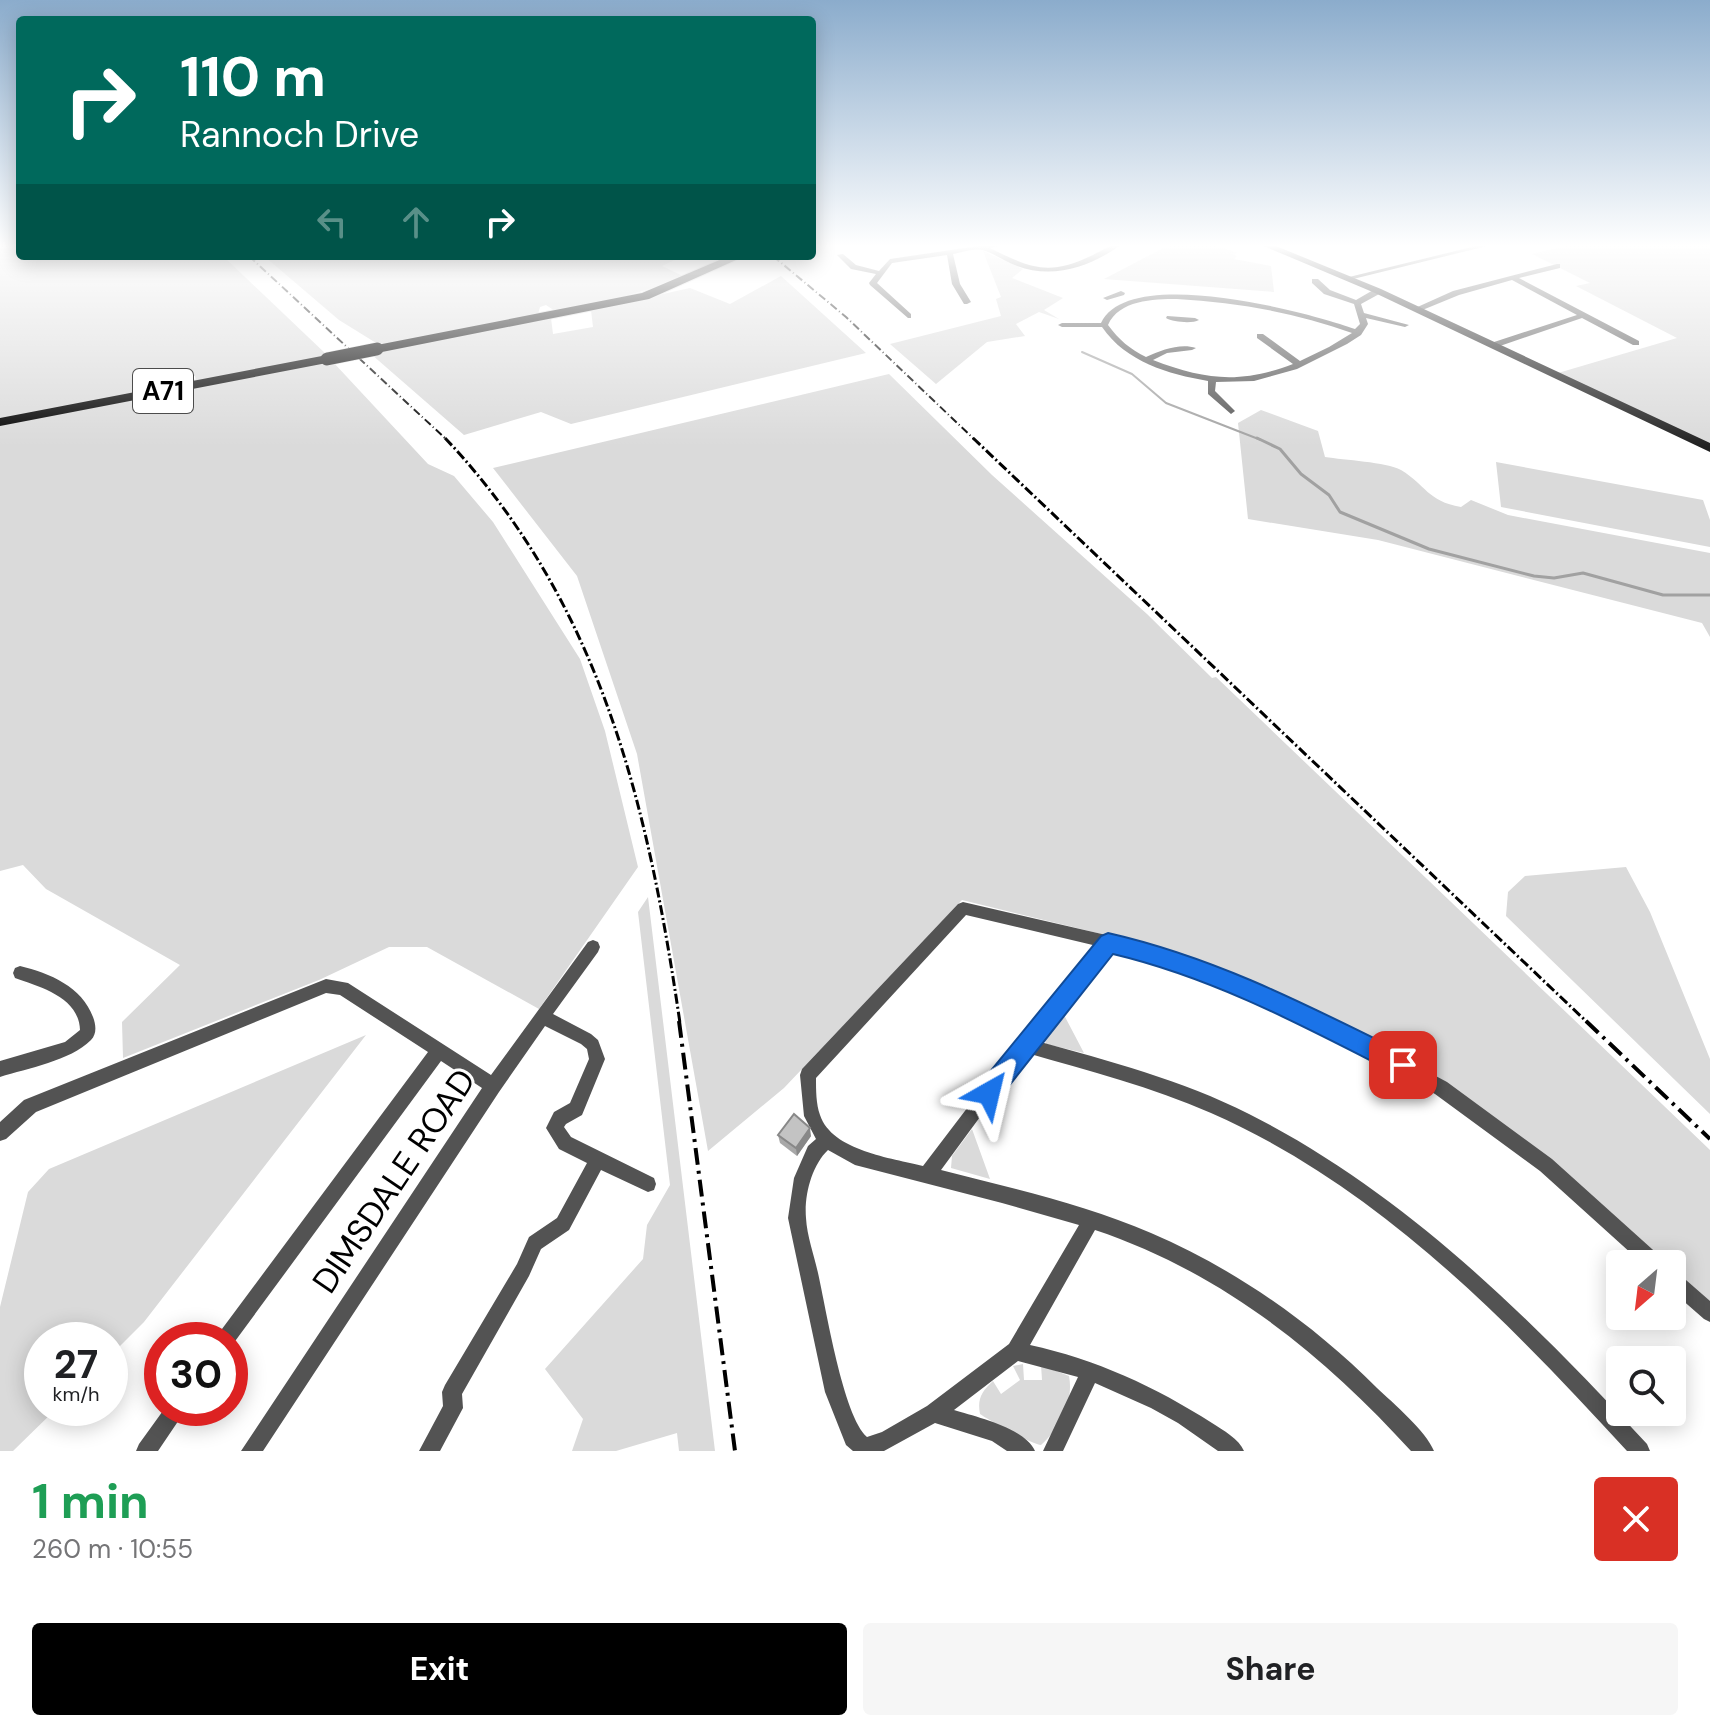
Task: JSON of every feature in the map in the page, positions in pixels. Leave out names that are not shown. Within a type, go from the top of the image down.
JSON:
[{"type":"main road","name":"A71","points":[[0,422],[562,312]]},
{"type":"main road","points":[[1423,312],[1710,448]]},
{"type":"street","points":[[903,312],[908,316]]},
{"type":"street","points":[[1104,325],[1113,312]]},
{"type":"street","points":[[1181,312],[1182,319]]},
{"type":"street","points":[[1277,312],[1312,318],[1358,333]]},
{"type":"street","points":[[1577,312],[1636,343]]},
{"type":"street","points":[[1104,325],[1113,341],[1170,370],[1212,379],[1254,379],[1325,355],[1358,333],[1364,324],[1360,314]]},
{"type":"street","points":[[1360,314],[1405,325]]},
{"type":"street","points":[[1494,345],[1583,315]]},
{"type":"street","points":[[1170,318],[1195,320]]},
{"type":"street","points":[[1062,325],[1104,325]]},
{"type":"street","points":[[1260,336],[1297,363]]},
{"type":"street","points":[[1147,360],[1165,351],[1192,348]]},
{"type":"street","points":[[1212,379],[1212,402],[1231,411]]},
{"type":"street","points":[[1424,1451],[1366,1388],[1233,1285],[1179,1255],[1091,1220],[855,1157],[826,1141],[809,1112],[808,1075],[963,908],[1154,953],[1252,988],[1419,1073],[1546,1165],[1640,1250]]},
{"type":"street","points":[[926,1176],[1024,1045],[1108,943]]},
{"type":"street","name":"DIMSDALE ROAD","points":[[251,1451],[493,1086],[593,947]]},
{"type":"street","points":[[0,1069],[69,1048],[88,1033],[89,1023],[84,1008],[39,976],[20,973]]},
{"type":"street","points":[[0,1133],[30,1106],[326,986],[343,988],[493,1086]]},
{"type":"street","points":[[543,1017],[593,1045],[597,1059],[582,1086],[582,1096],[576,1109],[560,1118],[554,1128],[565,1143],[648,1184]]},
{"type":"street","points":[[1024,1045],[1188,1095],[1244,1120],[1342,1179],[1396,1217],[1499,1303],[1640,1451]]},
{"type":"street","points":[[239,1322],[439,1050]]},
{"type":"street","points":[[826,1141],[814,1152],[802,1178],[797,1218],[835,1392],[853,1438],[864,1448],[887,1440],[934,1413],[1016,1351],[1091,1220]]},
{"type":"street","points":[[429,1451],[453,1408],[452,1392],[523,1270],[535,1243],[563,1224],[598,1159]]},
{"type":"street","points":[[1686,1292],[1710,1313]]},
{"type":"street","points":[[1016,1351],[1057,1359],[1153,1398],[1234,1451]]},
{"type":"street","points":[[1053,1451],[1090,1372]]},
{"type":"street","points":[[934,1413],[997,1433],[1025,1451]]},
{"type":"street","points":[[146,1451],[164,1426]]},
{"type":"shaded area","points":[[0,312],[282,312],[327,355],[196,381],[195,376],[148,385],[143,391],[0,419]]},
{"type":"shaded area","points":[[329,312],[539,312],[381,346]]},
{"type":"shaded area","points":[[591,312],[820,312],[866,353],[571,424],[541,412],[464,435],[371,354],[551,318],[553,334],[593,327]]},
{"type":"shaded area","points":[[1000,312],[1047,312],[1059,319],[1039,312],[1016,324],[1025,336],[987,342],[936,384],[890,344],[1001,316]]},
{"type":"shaded area","points":[[1626,312],[1710,312],[1710,445],[1558,373],[1677,338]]},
{"type":"shaded area","points":[[333,362],[428,464],[454,476],[493,522],[580,659],[605,731],[638,867],[539,1009],[427,947],[389,947],[319,980],[123,1058],[122,1022],[180,965],[46,889],[23,865],[0,871],[0,426]]},
{"type":"shaded area","points":[[889,374],[992,475],[1147,614],[1212,678],[1216,677],[1710,1150],[1710,1307],[1686,1285],[1686,1250],[1646,1250],[1421,1068],[1251,982],[1155,947],[962,900],[784,1088],[708,1151],[637,754],[577,576],[493,468]]},
{"type":"shaded area","points":[[1261,410],[1318,431],[1325,457],[1394,467],[1434,497],[1450,504],[1461,507],[1471,500],[1508,515],[1710,553],[1710,637],[1702,623],[1378,540],[1248,519],[1238,423]]},
{"type":"shaded area","points":[[1496,462],[1703,500],[1710,520],[1710,547],[1501,507]]},
{"type":"shaded area","points":[[1626,867],[1650,912],[1710,1059],[1710,1114],[1506,916],[1508,892],[1525,876]]},
{"type":"shaded area","points":[[648,897],[715,1451],[679,1451],[677,1433],[616,1451],[572,1451],[583,1419],[545,1369],[643,1259],[647,1225],[670,1185],[638,912]]},
{"type":"shaded area","points":[[1063,1013],[1084,1053],[1046,1044],[1044,1038]]},
{"type":"shaded area","points":[[366,1035],[144,1322],[128,1338],[128,1322],[24,1322],[24,1426],[39,1426],[13,1451],[0,1451],[0,1307],[28,1192],[49,1169]]},
{"type":"shaded area","points":[[972,1129],[990,1179],[951,1168],[952,1156]]},
{"type":"shaded area","points":[[1023,1364],[1024,1380],[1042,1380],[1041,1365],[1069,1376],[1069,1395],[1064,1414],[1041,1445],[980,1414],[980,1400],[986,1388],[993,1381],[1001,1394],[1020,1380],[1013,1366]]},
{"type":"building","points":[[794,1114],[810,1128],[796,1148],[778,1135]]},
{"type":"waterway","points":[[1082,352],[1132,374],[1166,403],[1261,440]]},
{"type":"waterway","points":[[1257,438],[1280,449],[1301,474],[1329,495],[1340,512],[1429,549],[1534,576],[1554,578],[1583,573],[1663,595],[1710,595]]},
{"type":"railway","points":[[309,312],[446,439]]},
{"type":"railway","points":[[840,312],[975,440]]},
{"type":"railway","points":[[973,438],[1588,1023]]},
{"type":"railway","points":[[446,439],[499,502],[543,568],[579,638],[609,711],[633,786],[652,863],[680,1023]]},
{"type":"railway","points":[[679,1021],[735,1451]]},
{"type":"railway","points":[[1586,1021],[1710,1139]]},
{"type":"route","points":[[989,1093],[1024,1045],[1108,943],[1154,953],[1252,988],[1403,1065]]}]
